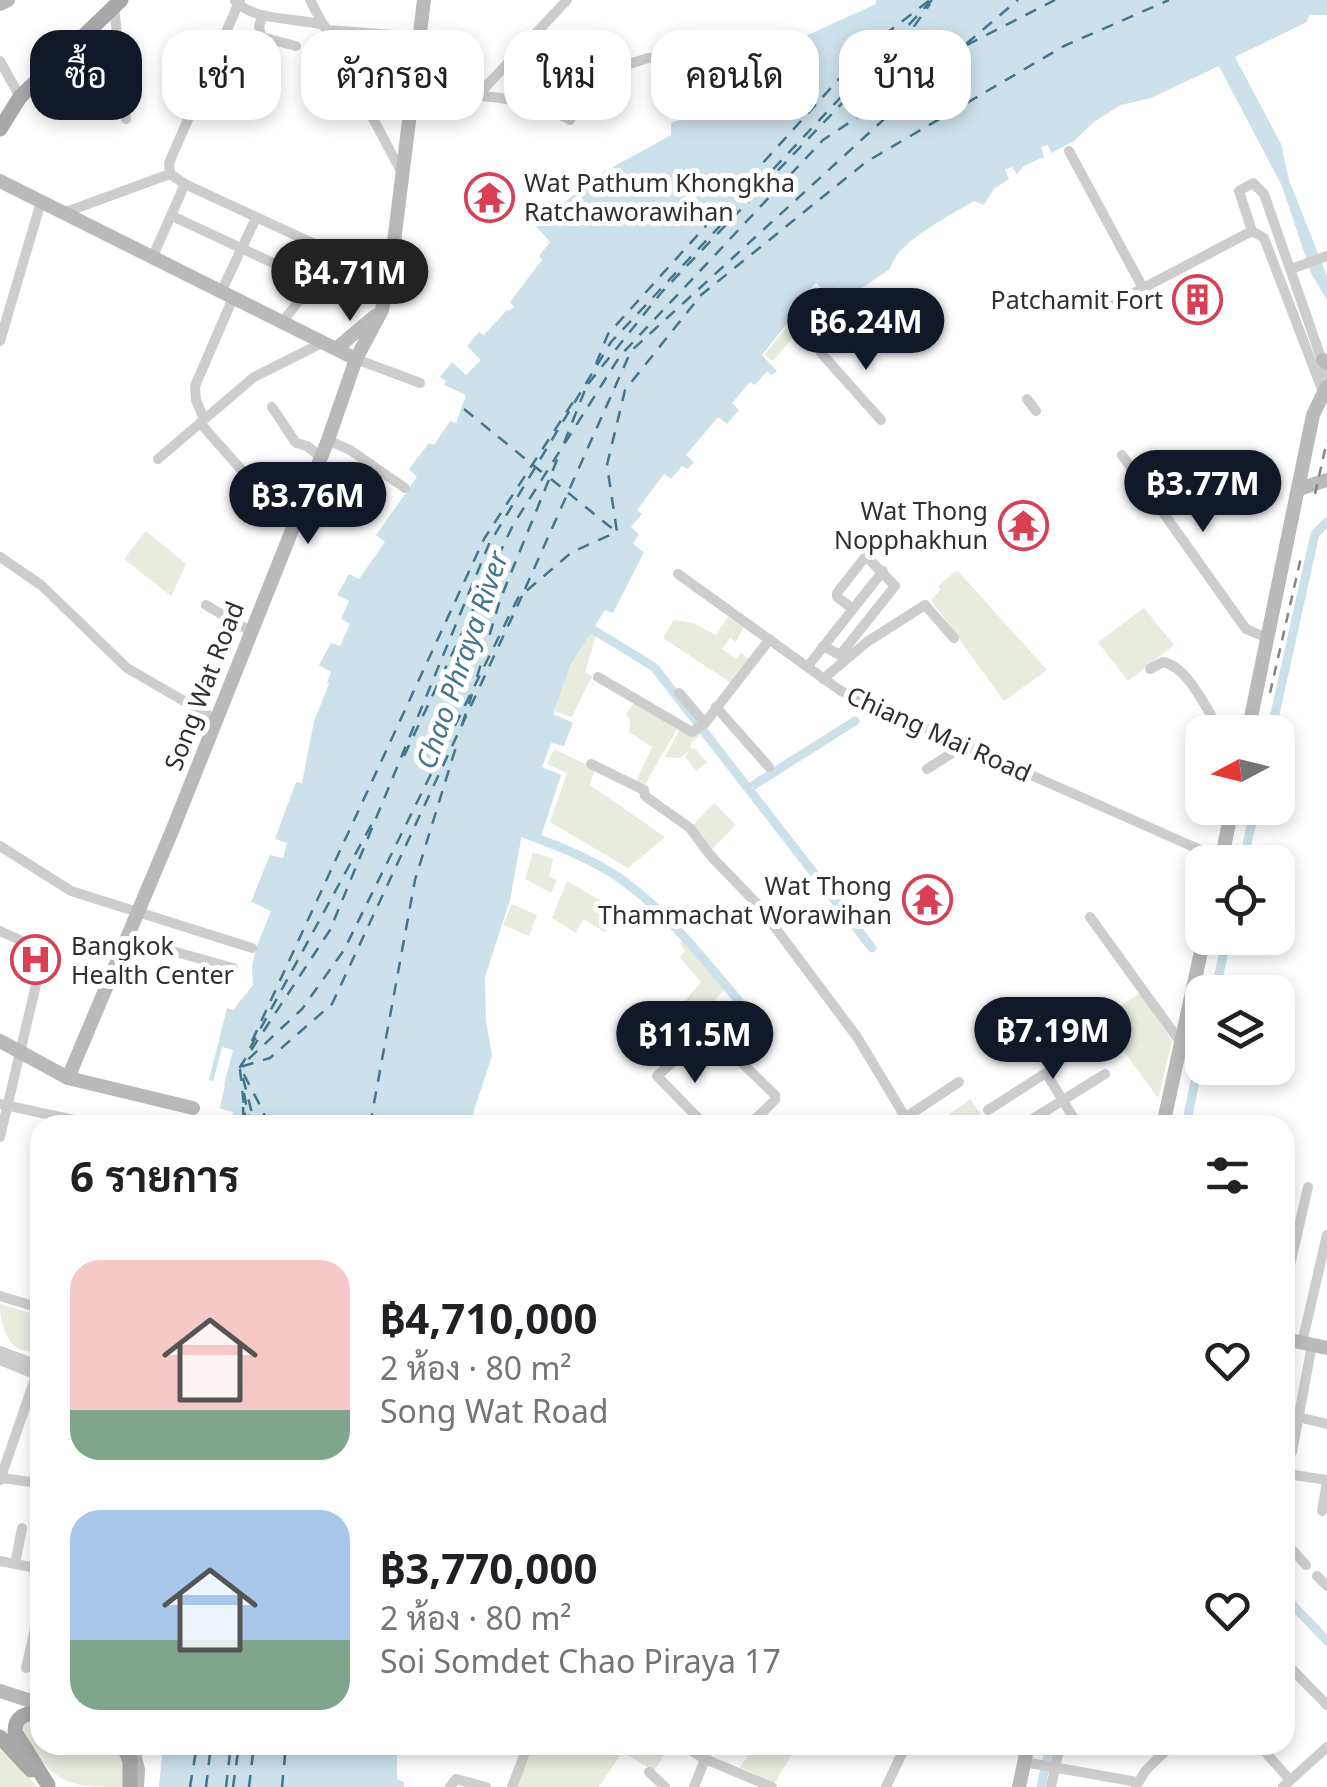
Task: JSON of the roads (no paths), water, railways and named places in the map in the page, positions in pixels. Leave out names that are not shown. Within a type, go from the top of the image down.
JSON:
[{"type":"main road","points":[[0,129],[20,97],[118,3]]},
{"type":"main road","points":[[30,1715],[23,1715],[15,1728],[22,1746],[49,1786]]},
{"type":"main road","points":[[0,1737],[49,1786]]},
{"type":"main road","points":[[127,1755],[133,1787]]},
{"type":"street","points":[[0,4],[8,0]]},
{"type":"street","points":[[310,0],[403,176]]},
{"type":"street","name":"Song Wat Road","points":[[421,30],[424,0]]},
{"type":"street","points":[[484,89],[567,0]]},
{"type":"street","points":[[170,174],[169,163],[237,2],[264,14],[349,30]]},
{"type":"street","points":[[118,3],[120,30]]},
{"type":"street","points":[[264,14],[258,33],[261,37],[296,46]]},
{"type":"street","points":[[484,95],[566,118],[571,82],[651,58]]},
{"type":"street","points":[[0,61],[20,97]]},
{"type":"street","name":"Song Wat Road","points":[[68,1078],[328,440],[356,358],[382,310],[390,279],[409,120]]},
{"type":"street","points":[[1069,151],[1143,288]]},
{"type":"street","points":[[170,174],[390,279]]},
{"type":"street","points":[[63,213],[170,174]]},
{"type":"street","points":[[0,181],[227,296],[356,358],[420,383]]},
{"type":"street","points":[[1252,715],[1314,414],[1326,394],[1264,238],[1252,231],[1240,198],[1240,190],[1252,183],[1264,194],[1327,376]]},
{"type":"street","points":[[152,258],[185,184]]},
{"type":"street","points":[[0,341],[41,202]]},
{"type":"street","points":[[172,216],[314,282]]},
{"type":"street","points":[[256,218],[242,248],[196,386],[196,400],[202,421],[270,502],[298,515]]},
{"type":"street","points":[[1107,306],[1252,231]]},
{"type":"street","points":[[283,321],[314,282],[329,253]]},
{"type":"street","points":[[1291,269],[1324,257]]},
{"type":"street","points":[[158,459],[254,378],[331,345],[382,310]]},
{"type":"street","points":[[821,353],[881,420]]},
{"type":"street","points":[[1027,400],[1036,411]]},
{"type":"street","points":[[272,407],[295,442],[320,457]]},
{"type":"street","points":[[328,440],[350,450],[405,488]]},
{"type":"street","points":[[1122,456],[1246,629],[1268,638]]},
{"type":"street","points":[[1298,489],[1327,480]]},
{"type":"street","points":[[0,556],[41,585],[127,668],[215,719]]},
{"type":"street","points":[[822,646],[840,655],[894,589],[895,583],[866,556],[837,593],[852,608]]},
{"type":"street","points":[[808,666],[883,571]]},
{"type":"street","name":"Chiang Mai Road","points":[[678,574],[841,691],[1185,845]]},
{"type":"street","points":[[206,605],[250,631]]},
{"type":"street","points":[[823,679],[867,642],[925,605],[954,638]]},
{"type":"street","points":[[598,677],[688,732],[701,726],[770,640]]},
{"type":"street","points":[[1150,670],[1164,662],[1172,664],[1210,715]]},
{"type":"street","points":[[679,692],[701,726]]},
{"type":"street","points":[[716,707],[769,767]]},
{"type":"street","points":[[927,769],[960,744]]},
{"type":"street","points":[[591,764],[644,790],[645,796],[690,828],[710,855],[760,906],[857,1037],[903,1115]]},
{"type":"street","points":[[0,846],[72,891],[252,948]]},
{"type":"street","points":[[1090,918],[1181,1042]]},
{"type":"street","points":[[0,930],[44,951],[4,1105],[0,1137]]},
{"type":"street","points":[[126,938],[234,968]]},
{"type":"street","points":[[1165,1115],[1200,955]]},
{"type":"street","points":[[695,1115],[657,1076],[710,1030],[774,1095],[774,1100],[758,1115]]},
{"type":"street","points":[[0,1041],[68,1078],[193,1108]]},
{"type":"street","points":[[988,1110],[1046,1073],[1072,1115]]},
{"type":"street","points":[[1039,1115],[1105,1074]]},
{"type":"street","points":[[915,1115],[959,1082]]},
{"type":"street","points":[[4,1105],[45,1115]]},
{"type":"street","points":[[1295,1244],[1308,1187]]},
{"type":"street","points":[[1295,1434],[1314,1345],[1327,1234]]},
{"type":"street","points":[[0,1296],[30,1305]]},
{"type":"street","points":[[0,1351],[30,1364]]},
{"type":"street","points":[[0,1360],[30,1366]]},
{"type":"street","points":[[30,1391],[0,1479],[30,1483]]},
{"type":"street","points":[[1295,1416],[1327,1424]]},
{"type":"street","points":[[1295,1475],[1327,1481],[1322,1511]]},
{"type":"street","points":[[15,1564],[22,1528]]},
{"type":"street","points":[[1295,1553],[1306,1565]]},
{"type":"street","points":[[0,1560],[30,1567]]},
{"type":"street","points":[[1317,1576],[1327,1586]]},
{"type":"street","points":[[26,1668],[30,1655]]},
{"type":"street","points":[[1295,1672],[1327,1705]]},
{"type":"street","points":[[0,1690],[30,1700]]},
{"type":"street","points":[[1266,1755],[1287,1783],[1327,1747]]},
{"type":"street","points":[[133,1787],[138,1770],[134,1755]]},
{"type":"street","points":[[512,1787],[524,1755]]},
{"type":"street","points":[[698,1755],[758,1785],[772,1787]]},
{"type":"street","points":[[886,1787],[901,1755]]},
{"type":"street","points":[[1018,1787],[1030,1763],[1029,1755]]},
{"type":"street","points":[[1051,1787],[1057,1755]]},
{"type":"street","points":[[1030,1763],[1137,1785],[1163,1755]]},
{"type":"street","points":[[694,1787],[705,1759]]},
{"type":"street","points":[[649,1772],[665,1787]]},
{"type":"street","points":[[453,1783],[486,1787]]},
{"type":"water","name":"Chao Phraya River","points":[[876,0],[1327,0],[1327,15],[1309,15],[1307,22],[1235,57],[1281,144],[1289,180],[1327,276],[1327,300],[1311,273],[1282,186],[1219,66],[1151,98],[1121,105],[1095,121],[1074,141],[1051,153],[1048,145],[1041,147],[1044,157],[1024,166],[1017,174],[1012,167],[1005,170],[1009,179],[994,189],[984,205],[974,201],[925,230],[902,249],[890,269],[850,296],[838,287],[829,295],[816,283],[789,310],[794,315],[762,355],[777,371],[772,375],[767,371],[755,385],[750,382],[732,403],[739,410],[727,424],[718,417],[686,455],[694,462],[688,469],[682,466],[671,479],[664,474],[637,510],[642,514],[631,527],[639,534],[633,544],[644,552],[613,613],[605,610],[571,664],[553,714],[573,723],[564,746],[551,743],[542,767],[561,775],[541,836],[522,834],[510,900],[485,977],[492,1056],[472,1115],[218,1115],[225,1085],[209,1080],[227,1008],[233,1010],[253,985],[256,948],[271,911],[251,902],[270,855],[283,858],[287,843],[275,839],[296,782],[302,783],[314,721],[329,684],[331,672],[319,665],[331,643],[340,646],[350,624],[341,619],[349,601],[337,595],[349,574],[359,579],[385,542],[376,535],[417,477],[409,469],[429,443],[434,445],[450,421],[456,423],[466,395],[444,385],[446,381],[440,377],[452,362],[466,375],[481,360],[467,346],[479,332],[484,335],[514,307],[510,302],[542,260],[539,256],[550,242],[535,225],[607,169],[616,182],[620,179],[613,167],[671,135],[671,123],[819,120],[819,30],[876,4]]},
{"type":"water","points":[[162,1755],[397,1755],[397,1779],[404,1782],[404,1787],[159,1787]]},
{"type":"waterway","points":[[1275,715],[1315,534],[1327,522]]},
{"type":"waterway","points":[[592,629],[654,667],[872,948]]},
{"type":"waterway","points":[[749,788],[855,721]]},
{"type":"waterway","points":[[1247,845],[1251,825]]},
{"type":"waterway","points":[[515,830],[596,864],[640,893],[692,945],[755,1020]]},
{"type":"waterway","points":[[1219,975],[1223,955]]},
{"type":"waterway","points":[[1188,1115],[1194,1085]]},
{"type":"waterway","points":[[1295,1607],[1327,1641]]},
{"type":"waterway","points":[[1041,1787],[1048,1755]]},
{"type":"railway","points":[[1315,494],[1327,441]]},
{"type":"railway","points":[[1270,693],[1302,553]]},
{"type":"place","name":"Wat Pathum Khongkha Ratchaworawihan","points":[[489,197]]},
{"type":"place","name":"Patchamit Fort","points":[[1198,300]]},
{"type":"place","name":"Wat Thong Nopphakhun","points":[[1023,525]]},
{"type":"place","name":"Wat Thong Thammachat Worawihan","points":[[927,900]]},
{"type":"place","name":"Bangkok Health Center","points":[[36,960]]}]
